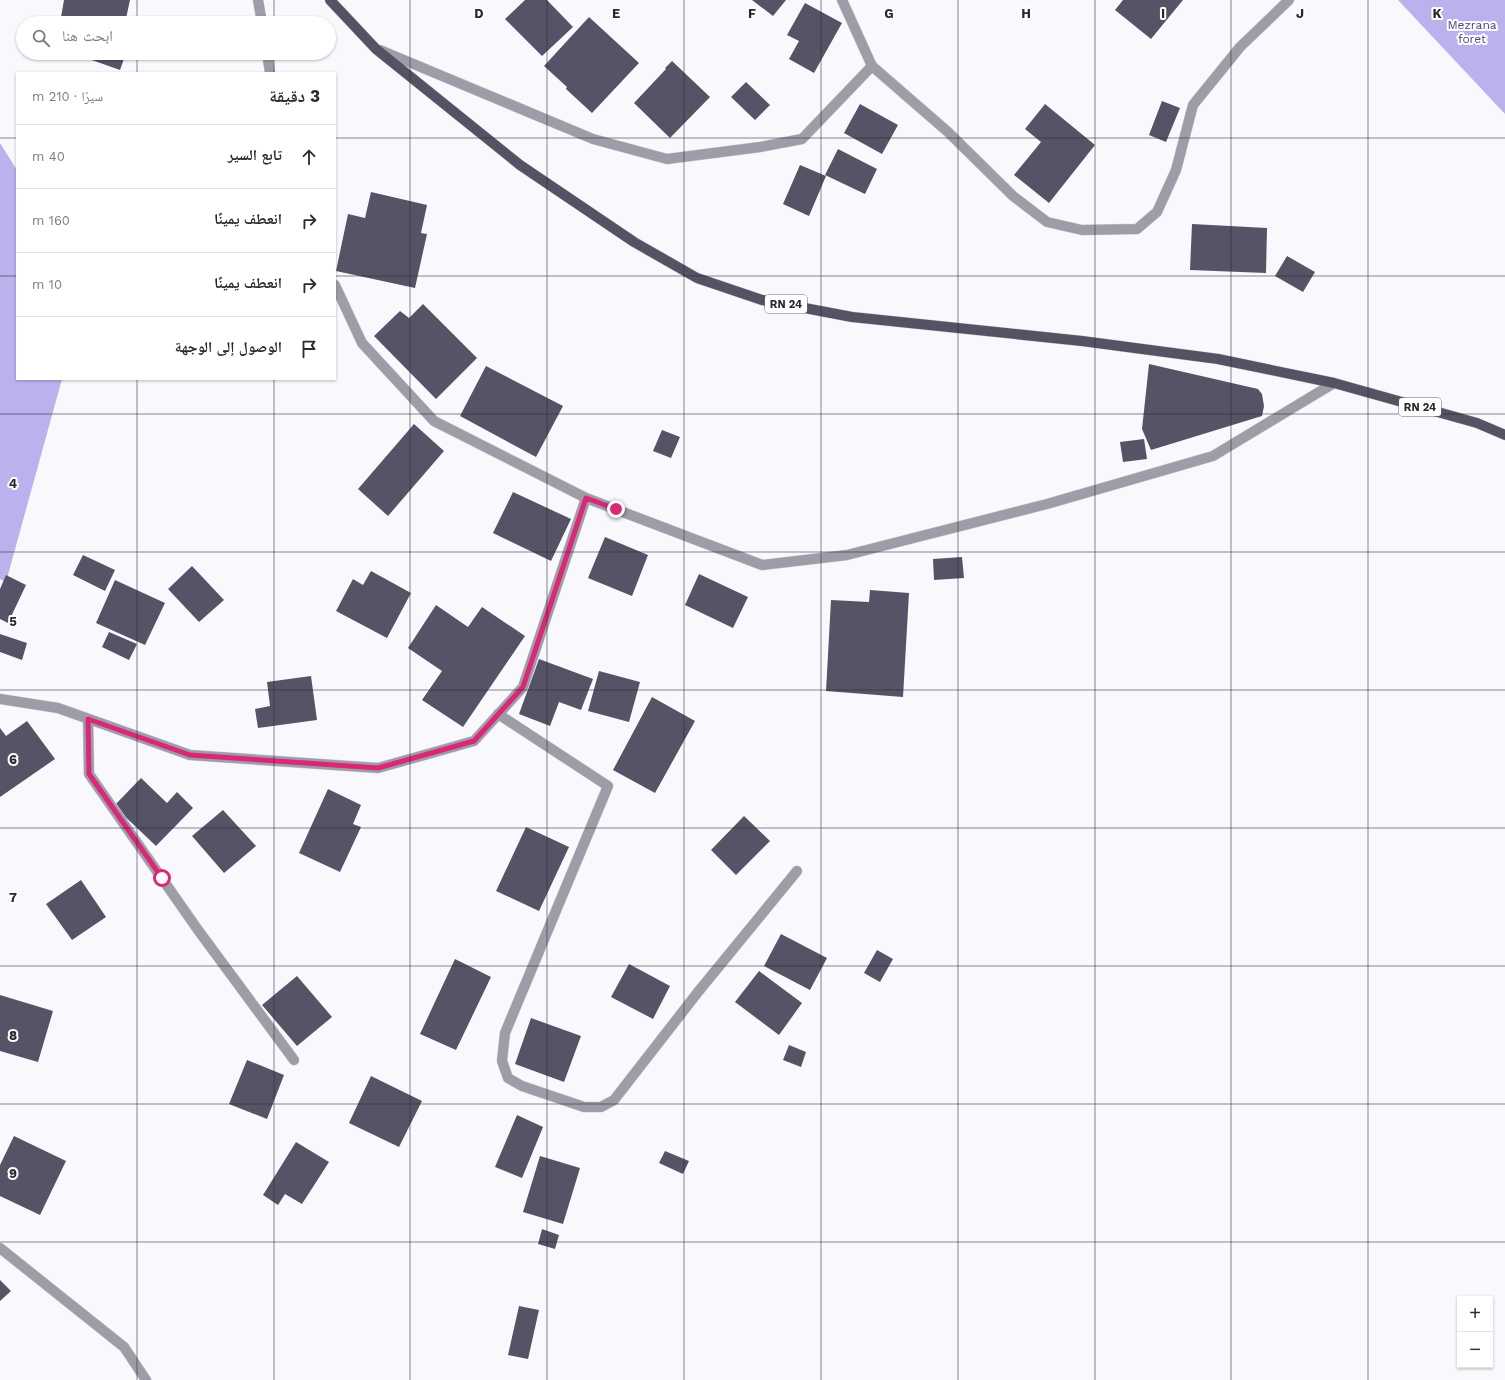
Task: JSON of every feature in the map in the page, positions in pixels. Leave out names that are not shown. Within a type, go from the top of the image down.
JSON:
[{"type":"main road","name":"RN 24","points":[[330,0],[376,49],[520,165],[634,242],[697,278],[762,300],[852,318],[1074,341],[1218,359],[1334,383],[1477,423],[1505,434]]},
{"type":"street","points":[[258,0],[261,16]]},
{"type":"street","points":[[842,0],[872,66],[948,132],[1013,196],[1047,222],[1082,230],[1137,229],[1157,212],[1176,170],[1193,105],[1240,47],[1289,0]]},
{"type":"street","points":[[376,49],[593,139],[667,159],[760,147],[802,139],[872,66]]},
{"type":"street","points":[[268,60],[270,72]]},
{"type":"street","points":[[336,287],[362,343],[434,421],[586,498],[762,565],[847,555],[1047,504],[1213,456],[1334,383]]},
{"type":"street","points":[[0,699],[58,708],[190,755],[378,768],[474,741],[523,687],[586,498]]},
{"type":"street","points":[[498,714],[608,786],[505,1033],[502,1061],[508,1078],[522,1086],[584,1107],[601,1107],[614,1100],[698,992],[797,871]]},
{"type":"street","points":[[88,719],[89,774],[198,930],[294,1060]]},
{"type":"street","points":[[0,1248],[124,1347],[146,1380]]},
{"type":"green space","name":"Mezrana foret","points":[[1398,0],[1505,0],[1505,114]]},
{"type":"green space","points":[[0,143],[16,168],[16,380],[62,380],[6,582],[0,579]]},
{"type":"building","points":[[64,0],[130,0],[127,16],[61,16]]},
{"type":"building","points":[[525,0],[547,0],[573,27],[542,56],[505,19]]},
{"type":"building","points":[[752,0],[786,0],[773,16]]},
{"type":"building","points":[[1123,0],[1183,0],[1151,39],[1115,10]]},
{"type":"building","points":[[805,3],[842,23],[814,73],[789,59],[799,41],[787,35]]},
{"type":"building","points":[[589,17],[639,63],[592,113],[544,66]]},
{"type":"building","points":[[92,60],[124,60],[120,70]]},
{"type":"building","points":[[672,61],[710,97],[670,138],[634,103]]},
{"type":"building","points":[[746,82],[770,105],[755,120],[731,97]]},
{"type":"building","points":[[1162,101],[1180,108],[1166,142],[1149,135]]},
{"type":"building","points":[[860,104],[898,125],[882,154],[844,133]]},
{"type":"building","points":[[1045,104],[1095,145],[1049,203],[1014,175],[1041,142],[1025,129]]},
{"type":"building","points":[[838,149],[877,169],[865,194],[825,175]]},
{"type":"building","points":[[800,165],[826,176],[809,216],[783,204]]},
{"type":"building","points":[[371,192],[427,205],[421,233],[427,234],[415,288],[336,271],[348,214],[365,218]]},
{"type":"building","points":[[1192,224],[1267,228],[1266,273],[1190,270]]},
{"type":"building","points":[[1287,256],[1315,272],[1303,292],[1275,276]]},
{"type":"building","points":[[423,304],[477,358],[436,399],[374,336],[400,311],[409,318]]},
{"type":"building","points":[[1149,364],[1258,389],[1262,394],[1264,406],[1262,416],[1151,450],[1142,429]]},
{"type":"building","points":[[486,366],[563,406],[536,457],[460,416]]},
{"type":"building","points":[[414,424],[444,451],[388,516],[358,489]]},
{"type":"building","points":[[662,430],[680,437],[671,458],[653,451]]},
{"type":"building","points":[[1144,439],[1147,459],[1123,462],[1120,442]]},
{"type":"building","points":[[513,492],[571,519],[551,561],[493,533]]},
{"type":"building","points":[[605,537],[648,555],[632,596],[588,578]]},
{"type":"building","points":[[83,555],[115,570],[105,591],[73,575]]},
{"type":"building","points":[[962,557],[964,578],[934,580],[933,559]]},
{"type":"building","points":[[192,566],[224,600],[199,622],[168,589]]},
{"type":"building","points":[[371,571],[411,593],[387,638],[336,611],[353,579],[363,585]]},
{"type":"building","points":[[699,574],[748,597],[733,628],[685,605]]},
{"type":"building","points":[[6,575],[26,585],[8,623],[0,619],[0,589]]},
{"type":"building","points":[[115,580],[165,603],[145,645],[96,623]]},
{"type":"building","points":[[870,590],[909,593],[903,697],[826,691],[831,600],[869,602]]},
{"type":"building","points":[[436,605],[468,627],[482,607],[525,636],[463,727],[422,700],[442,671],[408,648]]},
{"type":"building","points":[[109,632],[137,644],[129,660],[102,647]]},
{"type":"building","points":[[0,634],[27,643],[22,660],[0,652]]},
{"type":"building","points":[[539,659],[593,679],[581,710],[559,702],[550,726],[519,714]]},
{"type":"building","points":[[599,671],[640,682],[629,722],[588,711]]},
{"type":"building","points":[[311,676],[317,720],[258,728],[255,709],[270,706],[267,682]]},
{"type":"building","points":[[652,697],[695,721],[655,793],[613,770]]},
{"type":"building","points":[[27,721],[55,759],[0,797],[0,728],[6,736]]},
{"type":"building","points":[[141,778],[167,803],[177,792],[193,808],[156,846],[114,806]]},
{"type":"building","points":[[328,789],[361,805],[353,824],[361,827],[340,872],[299,853]]},
{"type":"building","points":[[223,810],[256,846],[224,873],[192,836]]},
{"type":"building","points":[[744,816],[770,841],[736,875],[711,850]]},
{"type":"building","points":[[526,827],[569,847],[539,911],[496,891]]},
{"type":"building","points":[[81,880],[106,917],[72,940],[46,904]]},
{"type":"building","points":[[781,934],[827,958],[810,990],[764,966]]},
{"type":"building","points":[[877,950],[893,959],[880,982],[864,973]]},
{"type":"building","points":[[455,959],[491,977],[456,1050],[420,1034]]},
{"type":"building","points":[[629,964],[670,986],[653,1019],[611,997]]},
{"type":"building","points":[[759,971],[802,1003],[779,1035],[735,1002]]},
{"type":"building","points":[[297,976],[332,1017],[297,1046],[262,1005]]},
{"type":"building","points":[[0,995],[53,1011],[38,1062],[0,1051]]},
{"type":"building","points":[[531,1018],[581,1036],[564,1082],[515,1064]]},
{"type":"building","points":[[789,1045],[806,1052],[801,1067],[783,1060]]},
{"type":"building","points":[[247,1060],[284,1075],[267,1119],[229,1104]]},
{"type":"building","points":[[371,1076],[422,1101],[399,1147],[349,1123]]},
{"type":"building","points":[[517,1115],[543,1127],[522,1178],[495,1167]]},
{"type":"building","points":[[14,1136],[66,1161],[40,1215],[0,1196],[0,1165]]},
{"type":"building","points":[[296,1142],[329,1162],[302,1204],[285,1194],[278,1205],[263,1195]]},
{"type":"building","points":[[665,1151],[689,1161],[683,1174],[659,1163]]},
{"type":"building","points":[[540,1156],[580,1168],[563,1224],[523,1212]]},
{"type":"building","points":[[542,1229],[559,1235],[555,1249],[538,1244]]},
{"type":"building","points":[[0,1280],[11,1291],[0,1301]]},
{"type":"building","points":[[519,1306],[539,1310],[528,1359],[508,1355]]},
{"type":"route","points":[[162,878],[89,774],[88,719],[190,755],[378,768],[474,741],[523,687],[586,498],[616,509]]}]
